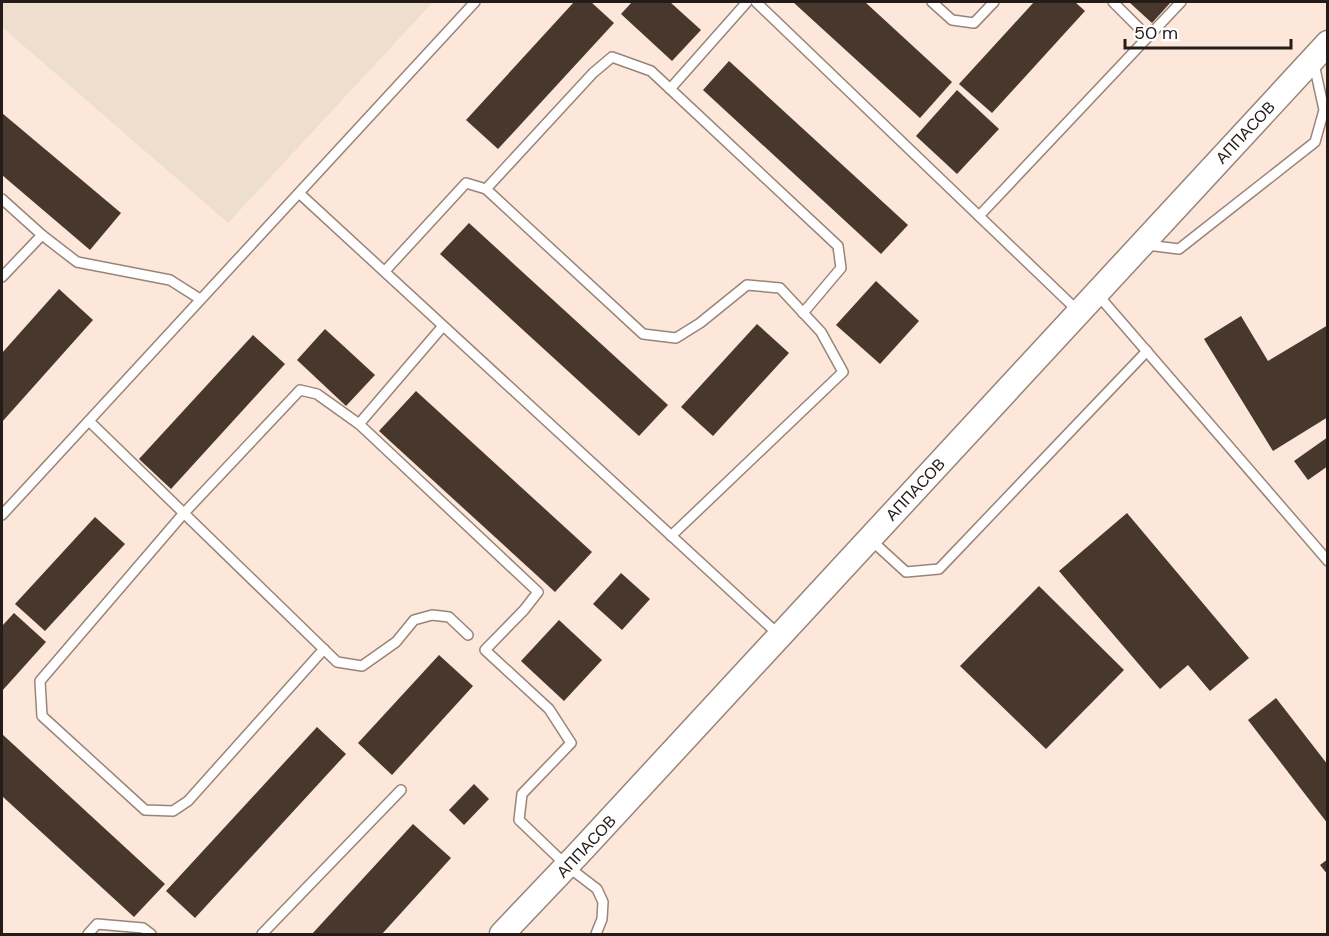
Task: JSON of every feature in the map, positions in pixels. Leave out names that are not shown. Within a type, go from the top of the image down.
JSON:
[{"type":"street","name":"АППАСОВ","points":[[502,934],[1320,51]]},
{"type":"lane","points":[[2,515],[475,2]]},
{"type":"lane","points":[[670,89],[747,2]]},
{"type":"lane","points":[[756,2],[1079,312]]},
{"type":"lane","points":[[932,2],[952,20],[974,22],[994,2]]},
{"type":"lane","points":[[1113,2],[1148,37]]},
{"type":"lane","points":[[979,216],[1181,2]]},
{"type":"lane","points":[[1142,244],[1179,249],[1315,142],[1324,110],[1320,51]]},
{"type":"lane","points":[[486,189],[593,73],[612,57],[651,71],[838,246],[841,268],[803,313]]},
{"type":"lane","points":[[385,272],[466,183],[486,189],[643,334],[676,338],[700,323],[747,285],[780,288],[821,332],[843,372],[671,536]]},
{"type":"lane","points":[[299,193],[780,636]]},
{"type":"lane","points":[[2,199],[42,235],[77,262],[170,280],[200,299]]},
{"type":"lane","points":[[2,277],[42,235]]},
{"type":"lane","points":[[1096,293],[1328,561]]},
{"type":"lane","points":[[359,424],[444,326]]},
{"type":"lane","points":[[869,539],[906,572],[939,569],[1147,351]]},
{"type":"lane","points":[[324,649],[188,801],[173,811],[145,810],[42,716],[40,681],[184,513],[300,390],[317,394],[359,424],[538,592],[524,610],[485,650],[549,709],[571,743],[522,794],[519,820],[567,866],[597,889],[603,902],[602,919],[596,934]]},
{"type":"lane","points":[[88,421],[338,662],[362,666],[396,642],[414,620],[432,615],[449,617],[468,635]]},
{"type":"lane","points":[[262,934],[400,790]]},
{"type":"lane","points":[[88,934],[97,924],[143,928],[151,934]]},
{"type":"shaded area","points":[[2,2],[433,2],[228,223],[2,27]]},
{"type":"building","points":[[574,2],[591,2],[614,23],[498,149],[466,120]]},
{"type":"building","points":[[632,2],[670,2],[701,30],[672,61],[621,14]]},
{"type":"building","points":[[793,2],[865,2],[952,82],[920,118]]},
{"type":"building","points":[[1034,2],[1075,2],[1085,11],[992,113],[959,84]]},
{"type":"building","points":[[1129,2],[1171,2],[1152,23]]},
{"type":"building","points":[[729,61],[908,225],[881,254],[703,90]]},
{"type":"building","points":[[957,90],[999,129],[957,174],[916,136]]},
{"type":"building","points":[[2,113],[121,213],[90,250],[2,175]]},
{"type":"building","points":[[469,223],[668,405],[639,436],[440,254]]},
{"type":"building","points":[[876,281],[919,321],[880,364],[836,325]]},
{"type":"building","points":[[59,289],[93,320],[2,422],[2,353]]},
{"type":"building","points":[[1241,316],[1268,361],[1328,325],[1328,417],[1273,451],[1204,339]]},
{"type":"building","points":[[757,324],[789,353],[713,436],[681,407]]},
{"type":"building","points":[[325,329],[375,375],[346,406],[297,360]]},
{"type":"building","points":[[253,335],[285,364],[171,489],[139,459]]},
{"type":"building","points":[[416,391],[592,552],[555,592],[379,431]]},
{"type":"building","points":[[1328,437],[1328,466],[1308,480],[1294,461]]},
{"type":"building","points":[[1127,513],[1249,658],[1210,691],[1188,665],[1160,689],[1059,571]]},
{"type":"building","points":[[95,517],[125,544],[45,631],[15,604]]},
{"type":"building","points":[[621,573],[650,599],[622,630],[593,604]]},
{"type":"building","points":[[1039,586],[1124,670],[1046,749],[960,666]]},
{"type":"building","points":[[14,613],[46,642],[2,691],[2,626]]},
{"type":"building","points":[[559,620],[602,660],[564,701],[521,661]]},
{"type":"building","points":[[439,655],[473,686],[392,775],[358,743]]},
{"type":"building","points":[[1276,698],[1328,765],[1328,824],[1248,720]]},
{"type":"building","points":[[317,727],[346,754],[195,918],[166,891]]},
{"type":"building","points":[[2,734],[165,884],[134,917],[2,796]]},
{"type":"building","points":[[474,784],[489,799],[464,825],[449,810]]},
{"type":"building","points":[[413,824],[451,858],[382,934],[312,934]]},
{"type":"building","points":[[1328,859],[1328,875],[1320,865]]}]
